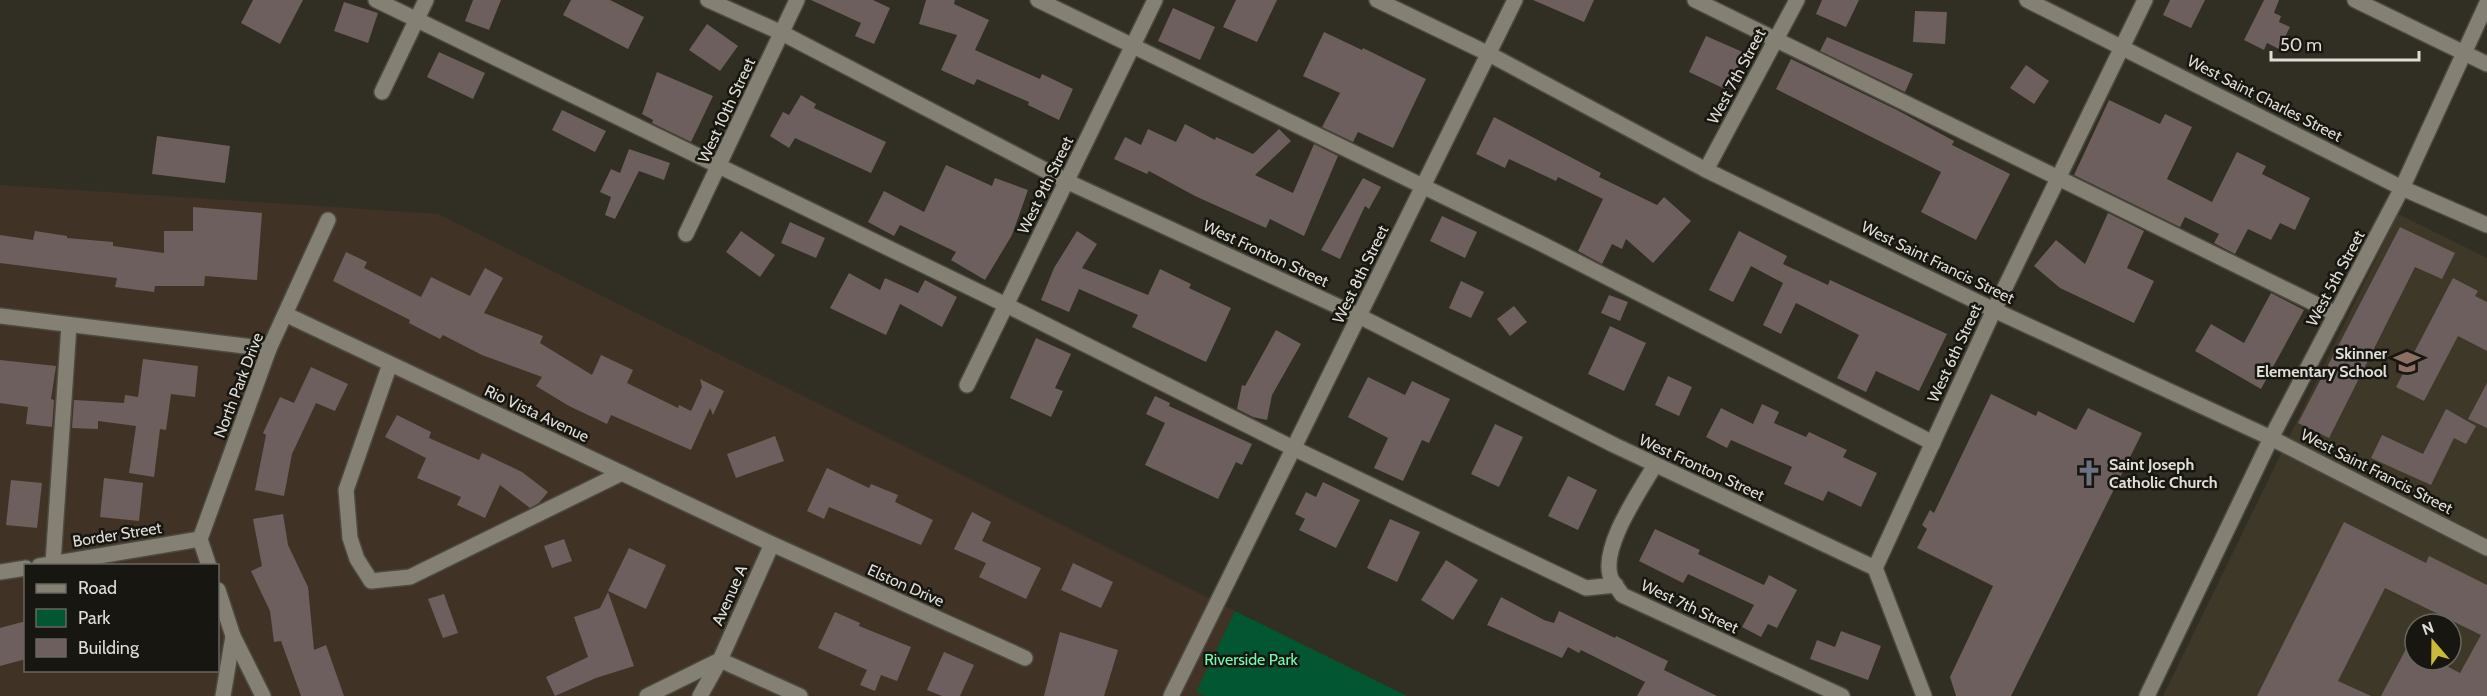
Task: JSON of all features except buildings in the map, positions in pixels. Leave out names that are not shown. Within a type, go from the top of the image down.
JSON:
[{"type":"street","points":[[376,0],[1006,305],[1293,448],[1586,588],[1616,585]]},
{"type":"street","points":[[382,92],[426,0]]},
{"type":"street","name":"West Fronton Street","points":[[708,0],[782,33],[1066,181],[1359,316],[1655,465],[1875,568]]},
{"type":"street","name":"West 10th Street","points":[[686,234],[796,0]]},
{"type":"street","points":[[1038,0],[1538,242],[1933,443]]},
{"type":"street","name":"West 9th Street","points":[[967,385],[1155,0]]},
{"type":"street","name":"West Saint Francis Street","points":[[1377,0],[1489,54],[1706,170],[1994,310],[2271,438],[2487,548]]},
{"type":"street","name":"West 8th Street","points":[[1171,696],[1515,0]]},
{"type":"street","points":[[1695,0],[2336,314]]},
{"type":"street","name":"West 7th Street","points":[[1706,170],[1797,0]]},
{"type":"street","name":"West Saint Charles Street","points":[[2028,0],[2402,188],[2487,225]]},
{"type":"street","name":"West 6th Street","points":[[1875,568],[1994,310],[2145,0]]},
{"type":"street","points":[[2355,0],[2487,64]]},
{"type":"street","name":"West 5th Street","points":[[2147,696],[2271,438],[2402,188],[2487,3]]},
{"type":"street","name":"North Park Drive","points":[[200,539],[269,349],[287,315],[328,220]]},
{"type":"street","name":"Rio Vista Avenue","points":[[287,315],[772,544]]},
{"type":"street","points":[[0,316],[269,349]]},
{"type":"street","points":[[46,564],[69,325]]},
{"type":"street","points":[[390,364],[346,490],[350,538],[357,559],[371,581],[410,578],[622,473]]},
{"type":"street","name":"West 7th Street","points":[[1655,465],[1629,509],[1611,550],[1610,575],[1622,595],[1842,696]]},
{"type":"street","points":[[200,539],[208,564]]},
{"type":"street","name":"Border Street","points":[[46,564],[200,539]]},
{"type":"street","name":"Elston Drive","points":[[772,544],[1025,658]]},
{"type":"street","name":"Avenue A","points":[[700,696],[720,660],[772,544]]},
{"type":"street","points":[[0,572],[24,568]]},
{"type":"street","points":[[1875,568],[1924,696]]},
{"type":"street","points":[[219,593],[233,636],[263,696]]},
{"type":"street","points":[[223,696],[233,636]]},
{"type":"street","points":[[647,696],[720,660],[800,696]]},
{"type":"shaded area","points":[[0,185],[438,214],[1235,611],[1197,692],[1205,696],[0,696]]},
{"type":"shaded area","name":"Skinner Elementary School","points":[[2398,214],[2487,258],[2487,696],[2163,696]]},
{"type":"green space","name":"Riverside Park","points":[[1235,611],[1407,696],[1205,696],[1196,692]]},
{"type":"place","name":"Skinner Elementary School","points":[[2407,362]]},
{"type":"place","name":"Saint Joseph Catholic Church","points":[[2089,473]]}]
